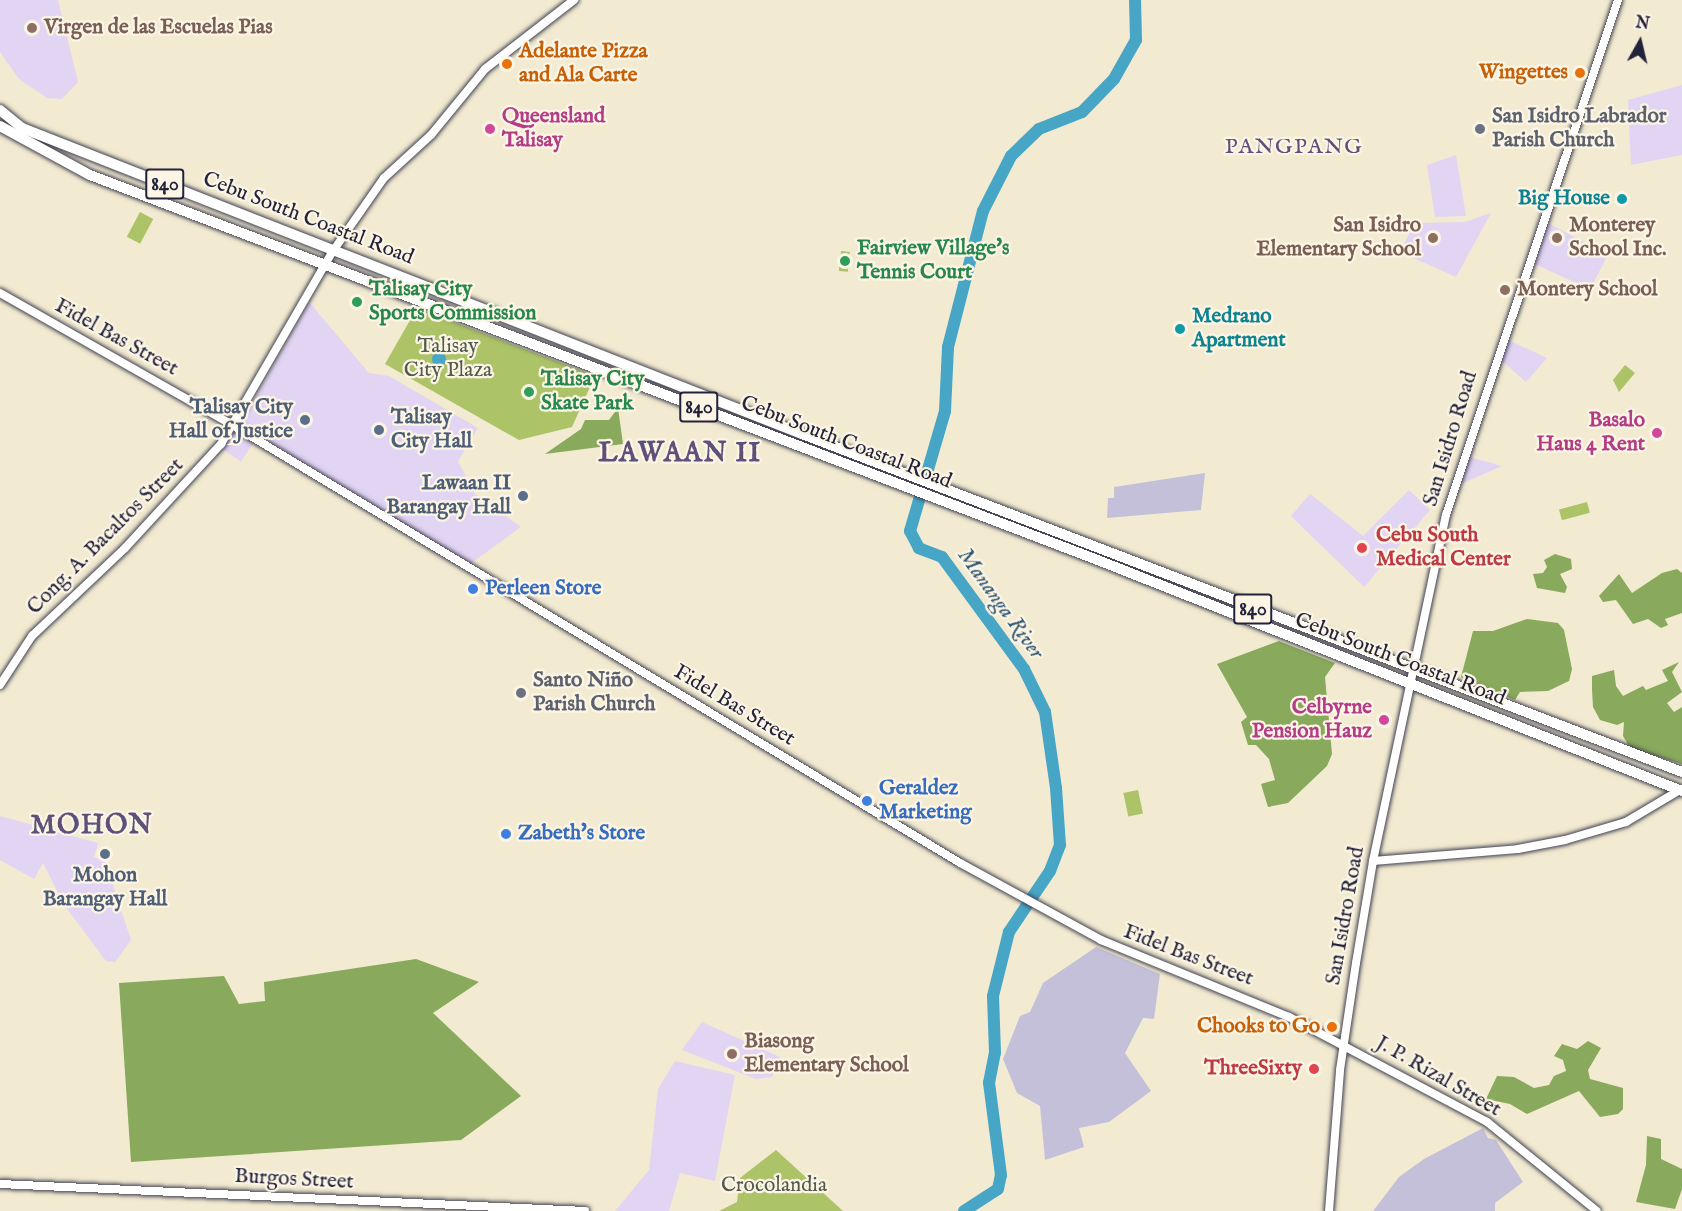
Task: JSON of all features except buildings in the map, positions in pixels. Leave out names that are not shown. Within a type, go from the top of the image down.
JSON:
[{"type":"highway","name":"Cebu South Coastal Road","points":[[0,110],[22,128],[334,250],[800,439]]},
{"type":"highway","name":"Cebu South Coastal Road","points":[[0,126],[74,168],[1682,772]]},
{"type":"highway","name":"Cebu South Coastal Road","points":[[1092,551],[1410,685],[1681,790]]},
{"type":"street","name":"Cong. A. Bacaltos Street","points":[[0,685],[33,636],[125,548],[234,426],[334,250],[384,178],[431,135],[479,75],[574,0]]},
{"type":"street","name":"San Isidro Road","points":[[1329,1211],[1343,1045],[1373,861],[1413,670],[1458,474],[1618,0]]},
{"type":"street","name":"Fidel Bas Street","points":[[0,292],[234,426],[960,863],[1101,940],[1187,978],[1236,992],[1343,1045]]},
{"type":"street","points":[[1373,861],[1518,849],[1565,840],[1626,822],[1681,790]]},
{"type":"street","name":"J. P. Rizal Street","points":[[1343,1045],[1487,1122],[1597,1211]]},
{"type":"street","name":"Burgos Street","points":[[0,1184],[482,1209],[585,1211]]},
{"type":"shaded area","name":"Virgen de las Escuelas Pias","points":[[0,0],[58,0],[78,82],[62,99],[47,98],[19,79],[0,52]]},
{"type":"shaded area","points":[[1682,85],[1682,155],[1631,165],[1628,100]]},
{"type":"shaded area","points":[[1456,155],[1466,216],[1435,217],[1427,165]]},
{"type":"shaded area","name":"San Isidro Elementary School","points":[[1491,213],[1456,277],[1400,252],[1415,223],[1465,222]]},
{"type":"shaded area","name":"Monterey School Inc.","points":[[1544,221],[1608,255],[1590,289],[1530,262]]},
{"type":"shaded area","points":[[309,302],[369,373],[389,376],[478,428],[458,461],[475,494],[521,527],[470,564],[240,425]]},
{"type":"shaded area","points":[[1506,339],[1547,358],[1526,382],[1498,357]]},
{"type":"shaded area","points":[[235,431],[253,443],[241,462],[223,449]]},
{"type":"shaded area","points":[[1466,456],[1502,466],[1456,486]]},
{"type":"shaded area","points":[[1205,473],[1201,510],[1107,518],[1108,498],[1114,498],[1114,487]]},
{"type":"shaded area","name":"Cebu South Medical Center","points":[[1409,490],[1430,510],[1364,587],[1291,516],[1310,494],[1363,536]]},
{"type":"shaded area","points":[[0,816],[98,843],[94,857],[105,862],[131,940],[115,962],[106,961],[65,906],[43,863],[34,879],[0,860]]},
{"type":"shaded area","points":[[1096,947],[1160,974],[1154,1019],[1143,1018],[1125,1053],[1151,1091],[1109,1122],[1079,1128],[1084,1147],[1045,1160],[1040,1106],[1017,1093],[1003,1059],[1020,1016],[1030,1012],[1043,983]]},
{"type":"shaded area","name":"Biasong Elementary School","points":[[702,1022],[780,1057],[772,1077],[756,1079],[682,1050]]},
{"type":"shaded area","points":[[675,1061],[735,1075],[715,1181],[680,1173],[669,1211],[615,1211],[649,1170],[658,1089]]},
{"type":"shaded area","points":[[1483,1128],[1488,1138],[1496,1140],[1523,1182],[1495,1203],[1495,1211],[1373,1211],[1399,1177],[1424,1159]]},
{"type":"green space","points":[[140,212],[153,219],[140,244],[127,237]]},
{"type":"green space","name":"Fairview Village's Tennis Court","points":[[841,251],[850,252],[848,272],[839,271]]},
{"type":"green space","name":"Talisay City Plaza","points":[[417,308],[595,376],[572,427],[519,440],[385,364]]},
{"type":"green space","points":[[1625,365],[1635,373],[1619,392],[1613,380]]},
{"type":"green space","points":[[618,408],[623,444],[545,454],[581,429],[585,420],[609,420]]},
{"type":"green space","points":[[1587,502],[1590,513],[1562,520],[1559,510]]},
{"type":"green space","points":[[1555,554],[1571,559],[1572,569],[1560,574],[1567,587],[1565,593],[1537,588],[1533,574],[1543,573],[1547,567],[1544,560]]},
{"type":"green space","points":[[1677,569],[1682,573],[1682,613],[1665,619],[1668,625],[1661,628],[1648,619],[1633,624],[1616,600],[1603,602],[1599,596],[1619,574],[1632,593],[1662,573]]},
{"type":"green space","points":[[1527,619],[1558,623],[1564,630],[1572,669],[1569,681],[1548,691],[1520,692],[1515,700],[1461,677],[1473,631],[1493,631]]},
{"type":"green space","points":[[1279,641],[1335,663],[1325,677],[1332,754],[1327,766],[1288,803],[1268,807],[1261,784],[1275,780],[1269,759],[1256,745],[1248,745],[1241,722],[1247,717],[1217,664]]},
{"type":"green space","points":[[1679,662],[1672,672],[1682,692],[1667,703],[1674,712],[1682,707],[1682,764],[1630,748],[1623,736],[1624,722],[1617,725],[1600,720],[1593,707],[1592,690],[1592,676],[1614,670],[1616,686],[1623,696],[1643,686],[1646,690],[1668,681],[1662,670]]},
{"type":"green space","points":[[1138,790],[1143,813],[1128,817],[1123,793]]},
{"type":"green space","points":[[416,959],[479,982],[433,1013],[521,1096],[461,1140],[131,1162],[119,983],[224,976],[239,1004],[265,1001],[264,982]]},
{"type":"green space","points":[[1588,1041],[1601,1048],[1588,1070],[1590,1079],[1623,1088],[1623,1109],[1618,1114],[1600,1117],[1579,1091],[1527,1114],[1510,1104],[1486,1099],[1497,1076],[1514,1077],[1534,1088],[1549,1085],[1554,1076],[1566,1071],[1563,1060],[1554,1056],[1562,1044],[1577,1049]]},
{"type":"green space","points":[[1647,1136],[1661,1139],[1661,1159],[1682,1169],[1682,1189],[1675,1209],[1636,1202],[1646,1165]]},
{"type":"green space","name":"Crocolandia","points":[[776,1150],[843,1211],[719,1211],[737,1202],[740,1178]]},
{"type":"water","points":[[439,352],[444,354],[446,359],[444,364],[439,366],[434,364],[432,359],[434,354]]},
{"type":"waterway","name":"Mananga River","points":[[964,1211],[998,1189],[1001,1175],[989,1083],[995,1053],[993,996],[1009,932],[1050,871],[1060,845],[1056,788],[1045,712],[1024,669],[942,557],[919,548],[910,531],[945,411],[948,347],[983,211],[1011,156],[1039,129],[1082,112],[1114,79],[1136,40],[1135,0]]},
{"type":"place","name":"Virgen de las Escuelas Pias","points":[[32,28]]},
{"type":"place","name":"Adelante Pizza and Ala Carte","points":[[507,64]]},
{"type":"place","name":"Wingettes","points":[[1580,73]]},
{"type":"place","name":"Queensland Talisay","points":[[490,129]]},
{"type":"place","name":"San Isidro Labrador Parish Church","points":[[1480,129]]},
{"type":"place","name":"Big House","points":[[1622,199]]},
{"type":"place","name":"San Isidro Elementary School","points":[[1433,238]]},
{"type":"place","name":"Monterey School Inc.","points":[[1557,238]]},
{"type":"place","name":"Fairview Village's Tennis Court","points":[[845,261]]},
{"type":"place","name":"Montery School","points":[[1505,290]]},
{"type":"place","name":"Talisay City Sports Commission","points":[[357,302]]},
{"type":"place","name":"Medrano Apartment","points":[[1180,329]]},
{"type":"place","name":"Talisay City Skate Park","points":[[529,392]]},
{"type":"place","name":"Talisay City Hall of Justice","points":[[305,420]]},
{"type":"place","name":"Talisay City Hall","points":[[379,430]]},
{"type":"place","name":"Basalo Haus 4 Rent","points":[[1657,433]]},
{"type":"place","name":"Lawaan II Barangay Hall","points":[[523,496]]},
{"type":"place","name":"Cebu South Medical Center","points":[[1362,548]]},
{"type":"place","name":"Perleen Store","points":[[473,589]]},
{"type":"place","name":"Santo Niño Parish Church","points":[[521,693]]},
{"type":"place","name":"Celbyrne Pension Hauz","points":[[1384,720]]},
{"type":"place","name":"Geraldez Marketing","points":[[867,801]]},
{"type":"place","name":"Zabeth's Store","points":[[506,834]]},
{"type":"place","name":"Mohon Barangay Hall","points":[[105,854]]},
{"type":"place","name":"Chooks to Go","points":[[1332,1027]]},
{"type":"place","name":"Biasong Elementary School","points":[[732,1054]]},
{"type":"place","name":"ThreeSixty","points":[[1314,1069]]},
{"type":"district","name":"PANGPANG","points":[[1294,148]]},
{"type":"district","name":"LAWAAN II","points":[[680,455]]},
{"type":"district","name":"MOHON","points":[[92,827]]}]
